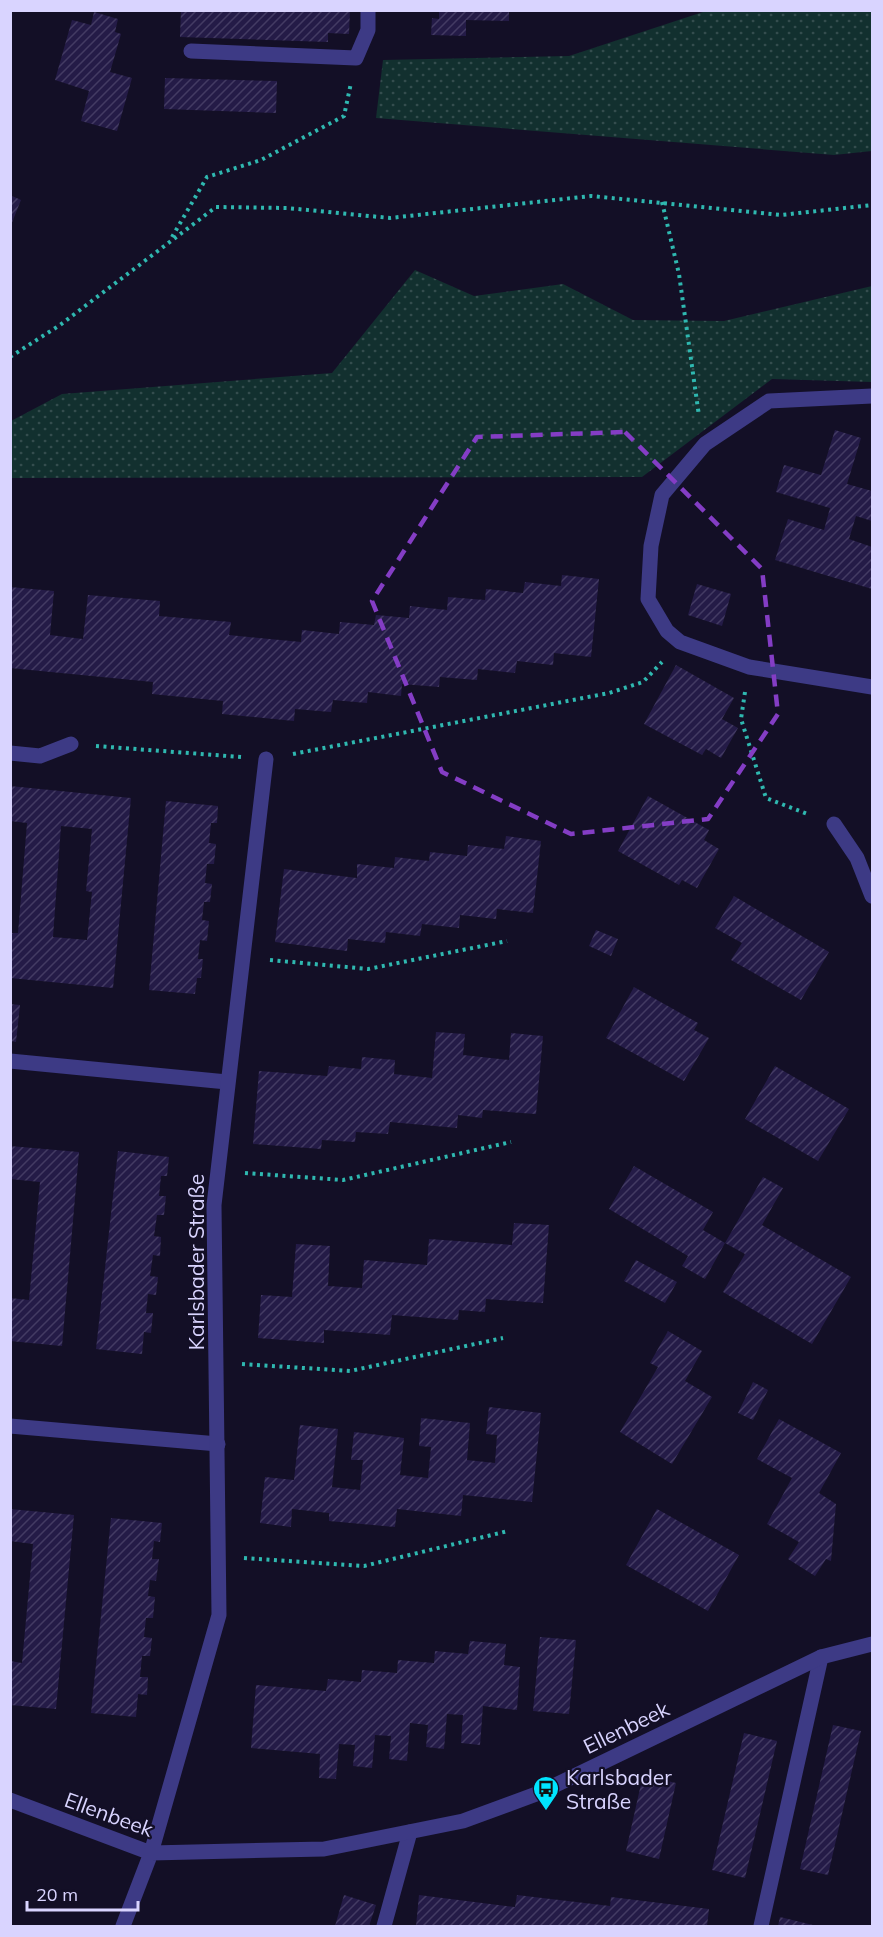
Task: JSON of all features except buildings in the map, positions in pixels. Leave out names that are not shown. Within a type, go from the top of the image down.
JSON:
[{"type":"street","points":[[191,51],[356,58],[368,30],[368,10]]},
{"type":"street","points":[[873,396],[769,401],[705,444],[662,495],[651,546],[648,599],[667,632],[680,642],[749,667],[873,687]]},
{"type":"street","points":[[10,753],[40,756],[71,744]]},
{"type":"street","name":"Karlsbader Straße","points":[[123,1926],[151,1853],[219,1615],[214,1205],[266,759]]},
{"type":"street","points":[[834,825],[857,858],[873,896]]},
{"type":"street","points":[[10,1061],[227,1082]]},
{"type":"street","points":[[10,1426],[218,1444]]},
{"type":"street","name":"Ellenbeek","points":[[10,1800],[151,1853],[324,1849],[463,1821],[539,1792],[820,1657],[873,1644]]},
{"type":"street","points":[[761,1926],[820,1657]]},
{"type":"street","points":[[384,1926],[411,1832]]},
{"type":"path","points":[[158,249],[174,235],[207,177],[261,160],[344,116],[356,58]]},
{"type":"path","points":[[10,357],[60,325],[216,207],[287,208],[390,218],[591,196],[781,215],[873,205]]},
{"type":"path","points":[[662,202],[687,325],[693,385]]},
{"type":"path","points":[[749,667],[741,719],[766,798],[834,825]]},
{"type":"path","points":[[71,744],[266,759],[609,693],[643,682]]},
{"type":"path","points":[[242,957],[368,969],[507,941]]},
{"type":"path","points":[[218,1171],[344,1180],[511,1142]]},
{"type":"path","points":[[217,1362],[350,1371],[503,1338]]},
{"type":"path","points":[[219,1556],[364,1566],[508,1531]]},
{"type":"highlighted area","points":[[625,432],[762,569],[778,714],[708,819],[571,834],[442,772],[372,601],[477,437]]},
{"type":"green space","points":[[709,10],[872,11],[872,151],[834,155],[376,118],[383,60],[569,56]]},
{"type":"green space","points":[[415,270],[474,296],[563,284],[633,320],[724,321],[872,286],[872,382],[772,379],[642,477],[11,478],[11,421],[62,394],[332,373]]},
{"type":"place","name":"Karlsbader Straße","points":[[546,1812]]}]
